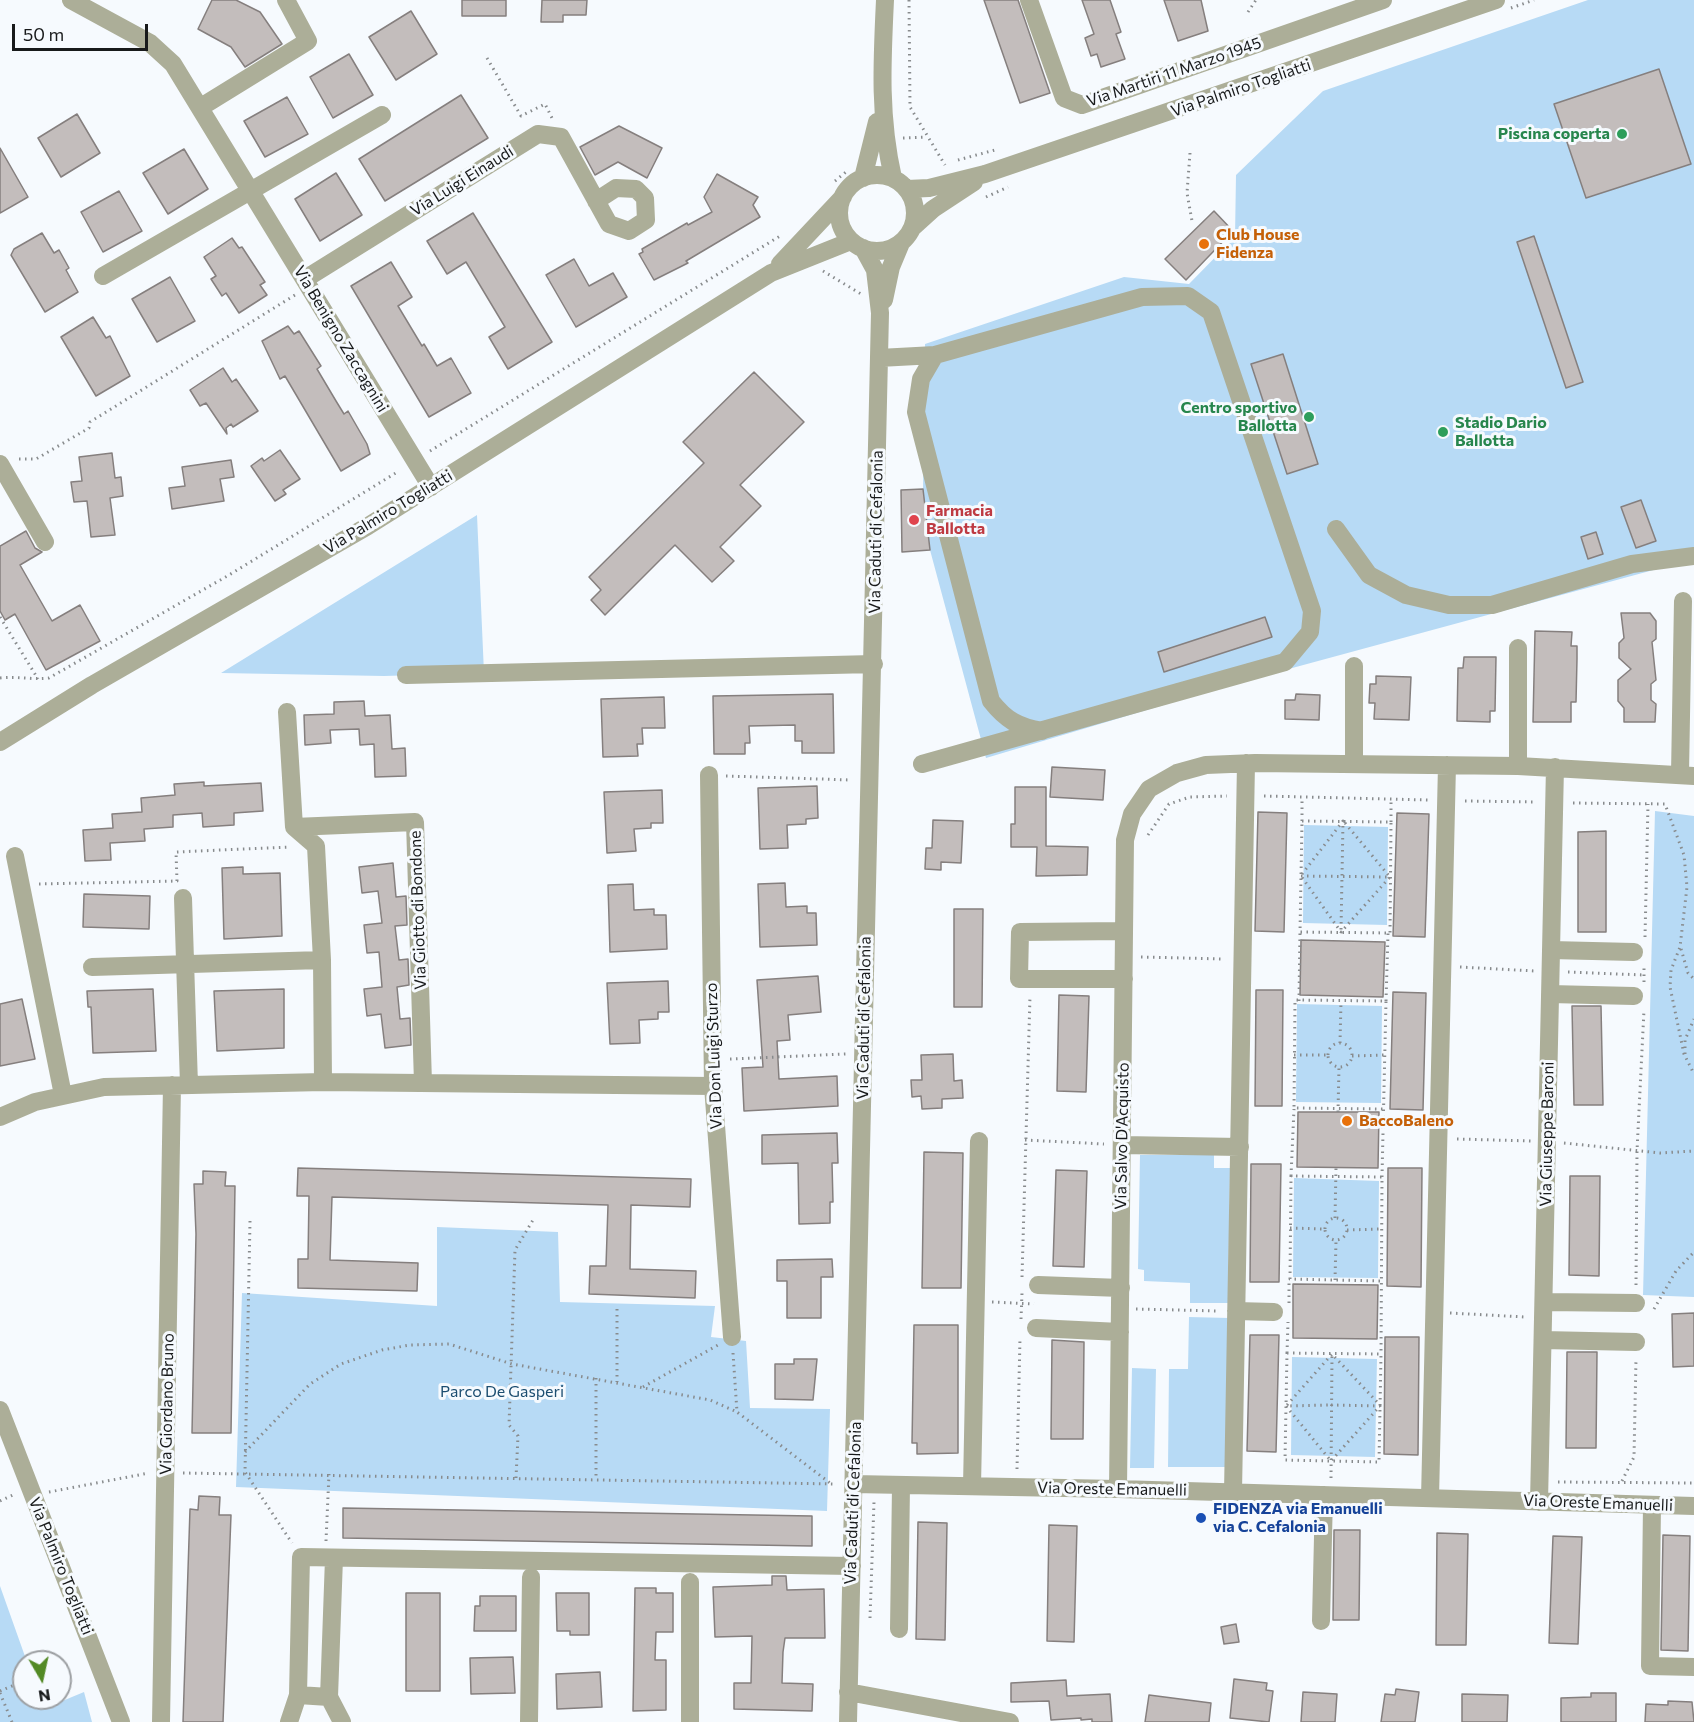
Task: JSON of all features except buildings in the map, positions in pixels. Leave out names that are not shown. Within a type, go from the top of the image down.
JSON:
[{"type":"street","name":"Via Benigno Zaccagnini","points":[[70,0],[104,8],[150,43],[173,64],[431,487]]},
{"type":"street","points":[[201,107],[308,41],[286,0]]},
{"type":"street","points":[[885,0],[881,102],[885,142],[900,184],[915,208],[907,235]]},
{"type":"street","name":"Via Martiri 11 Marzo 1945","points":[[1029,0],[1064,98],[1082,105],[1383,0]]},
{"type":"street","name":"Via Palmiro Togliatti","points":[[0,742],[431,487],[771,273],[809,236],[836,192],[848,189],[856,173],[883,176],[900,184],[928,188],[986,174],[1496,0]]},
{"type":"street","points":[[856,173],[881,102]]},
{"type":"street","points":[[103,276],[382,115]]},
{"type":"street","name":"Via Luigi Einaudi","points":[[307,282],[538,134],[561,137]]},
{"type":"street","points":[[561,137],[596,201]]},
{"type":"street","name":"Via Palmiro Togliatti","points":[[771,273],[857,244],[883,251],[907,235],[933,209],[986,174]]},
{"type":"street","points":[[836,192],[840,220],[857,244]]},
{"type":"street","name":"Via Caduti di Cefalonia","points":[[880,313],[891,267],[907,235]]},
{"type":"street","name":"Via Caduti di Cefalonia","points":[[848,1722],[874,664],[880,313],[875,270],[857,244]]},
{"type":"street","points":[[879,358],[935,355],[1142,297],[1188,296],[1210,312],[1312,611],[1310,632],[1285,662],[922,764]]},
{"type":"street","points":[[935,355],[921,379],[916,412],[992,701],[1006,720],[1026,729],[1042,731]]},
{"type":"street","points":[[7,461],[45,542]]},
{"type":"street","points":[[1336,529],[1369,575],[1406,595],[1449,605],[1492,605],[1632,564],[1694,556]]},
{"type":"street","points":[[1233,1492],[1246,764],[1518,766],[1687,775],[1683,601]]},
{"type":"street","points":[[1518,648],[1518,766]]},
{"type":"street","points":[[406,675],[874,664]]},
{"type":"street","points":[[1354,666],[1354,764]]},
{"type":"street","points":[[286,712],[294,827],[316,846],[322,960],[323,1082]]},
{"type":"street","name":"Via Salvo D'Acquisto","points":[[1118,1489],[1125,840],[1132,814],[1149,789],[1177,772],[1206,765],[1246,764]]},
{"type":"street","points":[[1430,1498],[1447,765]]},
{"type":"street","name":"Via Giuseppe Baroni","points":[[1539,1502],[1555,767]]},
{"type":"street","name":"Via Don Luigi Sturzo","points":[[709,775],[713,1086],[732,1337]]},
{"type":"street","name":"Via Giotto di Bondone","points":[[294,827],[415,822],[423,1083]]},
{"type":"street","points":[[15,856],[63,1095]]},
{"type":"street","points":[[180,1085],[186,964],[183,898]]},
{"type":"street","points":[[1124,931],[1020,932],[1019,980],[1124,979]]},
{"type":"street","points":[[1551,950],[1641,952]]},
{"type":"street","points":[[92,967],[322,960]]},
{"type":"street","points":[[1550,994],[1641,997]]},
{"type":"street","points":[[0,1117],[35,1102],[104,1088],[323,1082],[713,1086]]},
{"type":"street","name":"Via Giordano Bruno","points":[[161,1722],[166,1473],[180,1085]]},
{"type":"street","points":[[972,1486],[979,1141]]},
{"type":"street","points":[[1122,1145],[1240,1147]]},
{"type":"street","points":[[1027,1285],[1121,1288]]},
{"type":"street","points":[[1544,1302],[1643,1307]]},
{"type":"street","points":[[1236,1311],[1274,1312]]},
{"type":"street","points":[[1036,1328],[1120,1332]]},
{"type":"street","points":[[1543,1340],[1636,1342]]},
{"type":"street","name":"Via Palmiro Togliatti","points":[[0,1410],[121,1722]]},
{"type":"street","name":"Via Oreste Emanuelli","points":[[853,1484],[1233,1492],[1694,1506]]},
{"type":"street","points":[[899,1629],[901,1485]]},
{"type":"street","points":[[1321,1622],[1327,1495]]},
{"type":"street","points":[[1652,1505],[1650,1666],[1694,1667]]},
{"type":"street","points":[[289,1722],[298,1695],[302,1557],[852,1566]]},
{"type":"street","points":[[329,1558],[329,1697],[342,1722]]},
{"type":"street","points":[[529,1722],[531,1577]]},
{"type":"street","points":[[690,1582],[690,1722]]},
{"type":"street","points":[[848,1692],[1010,1722]]},
{"type":"street","points":[[298,1695],[329,1697]]},
{"type":"path","points":[[909,0],[910,107],[926,136]]},
{"type":"path","points":[[1248,12],[1256,0]]},
{"type":"path","points":[[487,58],[521,116],[545,104],[561,137]]},
{"type":"path","points":[[945,164],[999,149]]},
{"type":"path","points":[[1190,153],[1187,193],[1192,220]]},
{"type":"path","points":[[836,192],[856,173]]},
{"type":"path","points":[[0,678],[38,680],[49,678],[219,581],[783,234]]},
{"type":"path","points":[[817,267],[862,294]]},
{"type":"path","points":[[7,461],[36,459],[80,434],[89,428],[90,422],[307,282]]},
{"type":"path","points":[[0,617],[38,680]]},
{"type":"path","points":[[709,775],[852,780]]},
{"type":"path","points":[[1148,836],[1169,804],[1190,797],[1245,796],[1665,804],[1684,855],[1687,887],[1680,947],[1671,970],[1670,987],[1673,1011],[1685,1058],[1694,1074]]},
{"type":"path","points":[[1299,1001],[1302,797]]},
{"type":"path","points":[[1381,1354],[1287,1353],[1285,1460],[1379,1462],[1381,1354],[1380,1281],[1391,799]]},
{"type":"path","points":[[1643,1307],[1637,1150],[1641,952],[1648,804]]},
{"type":"path","points":[[1302,821],[1391,822]]},
{"type":"path","points":[[1301,876],[1343,821]]},
{"type":"path","points":[[1341,932],[1343,821]]},
{"type":"path","points":[[1343,821],[1390,877]]},
{"type":"path","points":[[20,885],[177,881],[176,852],[316,846]]},
{"type":"path","points":[[1301,876],[1390,877]]},
{"type":"path","points":[[1301,876],[1341,932]]},
{"type":"path","points":[[1341,932],[1390,877]]},
{"type":"path","points":[[1300,932],[1388,933]]},
{"type":"path","points":[[1680,947],[1688,973],[1694,979]]},
{"type":"path","points":[[1124,957],[1233,959],[1243,967]]},
{"type":"path","points":[[1016,1487],[1027,1285],[1025,1140],[1031,979]]},
{"type":"path","points":[[1380,1281],[1290,1279],[1291,1176],[1295,1000],[1386,1001]]},
{"type":"path","points":[[1340,1043],[1341,1001]]},
{"type":"path","points":[[1685,1058],[1685,1040],[1694,1019]]},
{"type":"path","points":[[1340,1043],[1348,1046],[1352,1056],[1348,1064],[1339,1067],[1330,1062],[1328,1055],[1333,1046],[1340,1043]]},
{"type":"path","points":[[713,1059],[850,1054]]},
{"type":"path","points":[[1294,1055],[1328,1055]]},
{"type":"path","points":[[1352,1056],[1385,1055]]},
{"type":"path","points":[[1338,1110],[1339,1067]]},
{"type":"path","points":[[1294,1108],[1384,1109]]},
{"type":"path","points":[[1025,1140],[1122,1145]]},
{"type":"path","points":[[1335,1218],[1336,1168]]},
{"type":"path","points":[[1291,1176],[1382,1177]]},
{"type":"path","points":[[1335,1218],[1343,1221],[1347,1230],[1343,1238],[1336,1241],[1326,1236],[1324,1229],[1329,1220],[1335,1218]]},
{"type":"path","points":[[516,1478],[518,1436],[509,1425],[515,1250],[533,1220]]},
{"type":"path","points":[[250,1221],[245,1472],[302,1557]]},
{"type":"path","points":[[1290,1228],[1324,1229]]},
{"type":"path","points":[[1347,1230],[1381,1229]]},
{"type":"path","points":[[1335,1280],[1336,1241]]},
{"type":"path","points":[[1643,1307],[1694,1252]]},
{"type":"path","points":[[1120,1308],[1236,1311]]},
{"type":"path","points":[[617,1309],[617,1382]]},
{"type":"path","points":[[643,1387],[732,1337],[737,1412]]},
{"type":"path","points":[[1622,1481],[1634,1457],[1636,1342]]},
{"type":"path","points":[[245,1452],[310,1384],[341,1364],[382,1350],[411,1345],[449,1344],[512,1364],[710,1400],[737,1412],[831,1484]]},
{"type":"path","points":[[1327,1495],[1331,1461],[1332,1354]]},
{"type":"path","points":[[1332,1354],[1380,1406]]},
{"type":"path","points":[[1286,1406],[1332,1354]]},
{"type":"path","points":[[596,1378],[596,1479]]},
{"type":"path","points":[[1286,1406],[1380,1406]]},
{"type":"path","points":[[1286,1406],[1331,1461]]},
{"type":"path","points":[[1331,1461],[1380,1406]]},
{"type":"path","points":[[33,1495],[151,1473],[245,1472],[853,1484]]},
{"type":"path","points":[[329,1474],[329,1558]]},
{"type":"path","points":[[1540,1483],[1622,1481],[1694,1483]]},
{"type":"path","points":[[0,1692],[12,1722]]},
{"type":"green space","name":"Centro sportivo Ballotta","points":[[1588,0],[1694,0],[1694,559],[1237,683],[986,758],[930,550],[923,489],[925,344],[1124,277],[1189,284],[1235,237],[1236,175],[1323,91]]},
{"type":"green space","points":[[477,515],[484,673],[384,676],[221,673]]},
{"type":"green space","points":[[1655,811],[1694,816],[1694,1297],[1643,1295]]},
{"type":"green space","points":[[1304,825],[1388,827],[1387,925],[1303,923]]},
{"type":"green space","points":[[1297,1004],[1382,1006],[1381,1103],[1296,1102]]},
{"type":"green space","points":[[1140,1155],[1214,1155],[1214,1168],[1230,1168],[1228,1303],[1190,1303],[1190,1283],[1144,1281],[1144,1270],[1138,1269]]},
{"type":"green space","points":[[1294,1178],[1379,1181],[1378,1278],[1293,1277]]},
{"type":"green space","name":"Parco De Gasperi","points":[[437,1227],[558,1232],[560,1302],[715,1306],[711,1337],[746,1341],[750,1408],[830,1409],[827,1511],[236,1487],[242,1293],[437,1306]]},
{"type":"green space","points":[[1189,1317],[1229,1318],[1226,1467],[1168,1467],[1169,1369],[1188,1369]]},
{"type":"green space","points":[[1292,1357],[1377,1359],[1375,1457],[1291,1455]]},
{"type":"green space","points":[[1132,1368],[1156,1369],[1154,1468],[1130,1468]]},
{"type":"green space","points":[[0,1586],[23,1650],[12,1650],[12,1710],[72,1710],[72,1697],[84,1692],[92,1722],[0,1722]]},
{"type":"place","name":"Piscina coperta","points":[[1622,134]]},
{"type":"place","name":"Club House Fidenza","points":[[1204,244]]},
{"type":"place","name":"Centro sportivo Ballotta","points":[[1309,417]]},
{"type":"place","name":"Stadio Dario Ballotta","points":[[1443,432]]},
{"type":"place","name":"Farmacia Ballotta","points":[[914,520]]},
{"type":"place","name":"BaccoBaleno","points":[[1347,1121]]},
{"type":"place","name":"FIDENZA via Emanuelli via C. Cefalonia","points":[[1201,1518]]}]
